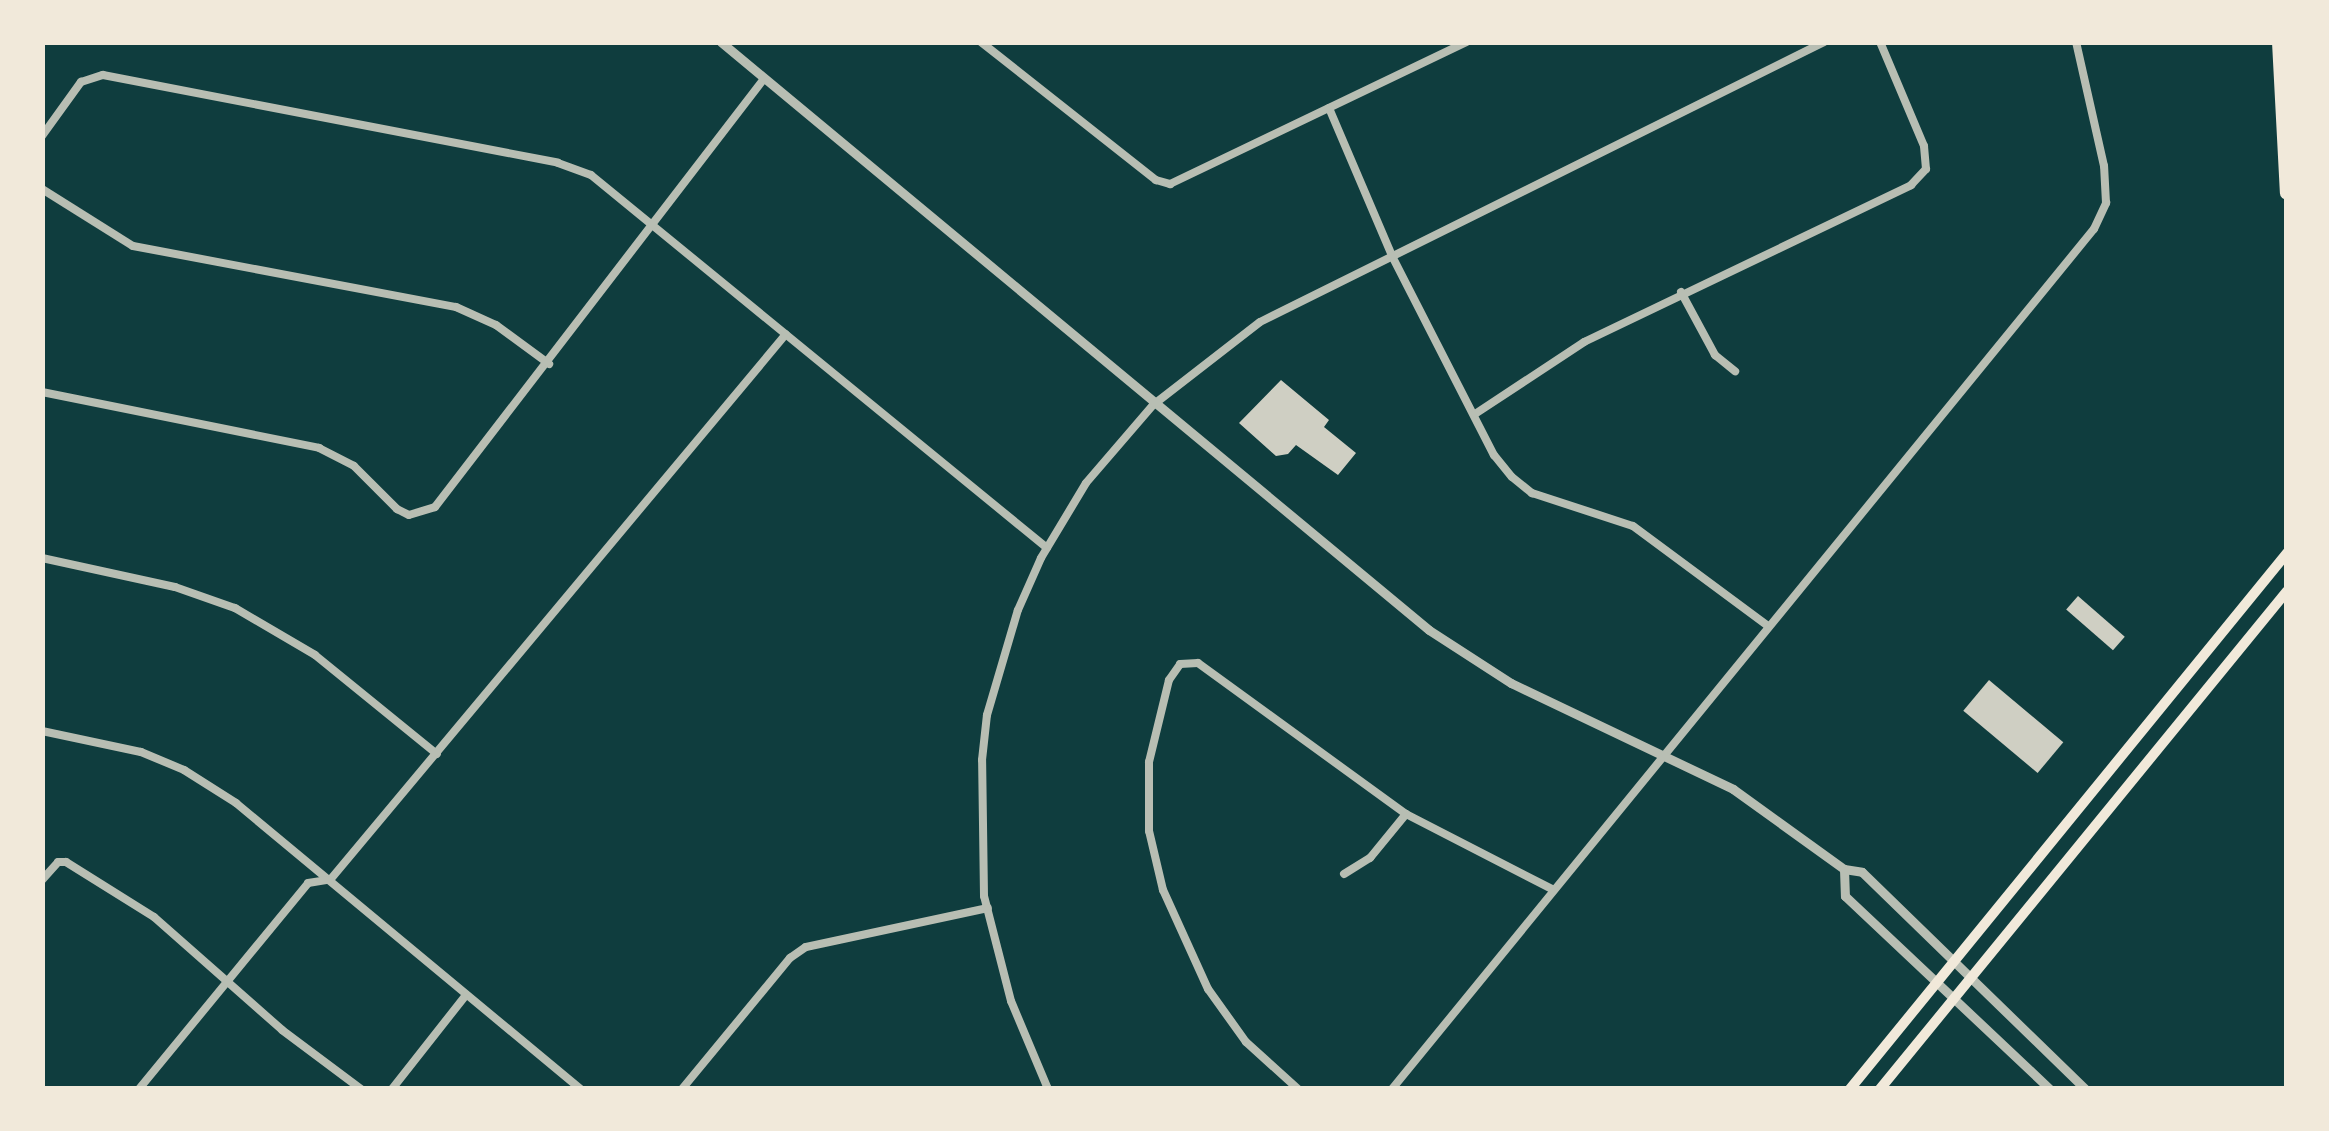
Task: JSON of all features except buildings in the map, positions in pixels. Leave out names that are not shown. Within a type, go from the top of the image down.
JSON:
[{"type":"highway","points":[[2278,42],[2287,193]]},
{"type":"main road","points":[[1850,1089],[2287,553]]},
{"type":"main road","points":[[1880,1089],[2287,591]]},
{"type":"street","points":[[721,42],[1429,630],[1511,683],[1733,789],[1844,869],[1862,872],[2085,1089]]},
{"type":"street","points":[[981,42],[1156,180],[1170,184],[1467,42]]},
{"type":"street","points":[[1048,1089],[1011,1001],[988,908],[979,832],[987,715],[1018,610],[1047,548],[1086,483],[1153,405],[1230,340],[1824,42]]},
{"type":"street","points":[[1475,414],[1584,342],[1911,185],[1926,169],[1924,146],[1880,42]]},
{"type":"street","points":[[1392,1089],[2094,229],[2106,203],[2104,166],[2076,42]]},
{"type":"street","points":[[42,136],[81,82],[103,75],[557,163],[591,176],[1047,548]]},
{"type":"street","points":[[42,392],[338,454],[409,515],[435,507],[763,80]]},
{"type":"street","points":[[1329,108],[1392,256],[1494,455],[1532,494],[1633,526],[1768,626]]},
{"type":"street","points":[[42,189],[133,246],[456,307],[496,325],[549,364]]},
{"type":"street","points":[[1681,292],[1715,355],[1735,371]]},
{"type":"street","points":[[140,1089],[308,884],[330,880],[786,334]]},
{"type":"street","points":[[42,558],[175,587],[235,608],[316,655],[437,754]]},
{"type":"street","points":[[1298,1089],[1246,1042],[1208,989],[1163,890],[1149,831],[1149,762],[1169,680],[1180,664],[1198,663],[1406,814],[1554,890]]},
{"type":"street","points":[[42,731],[141,752],[184,770],[236,803],[581,1089]]},
{"type":"street","points":[[1344,874],[1370,857],[1406,814]]},
{"type":"street","points":[[42,880],[58,862],[66,862],[154,917],[282,1030],[361,1089]]},
{"type":"street","points":[[1844,869],[1845,896],[2050,1089]]},
{"type":"street","points":[[682,1089],[790,958],[806,946],[988,908]]},
{"type":"street","points":[[392,1089],[466,995]]}]
